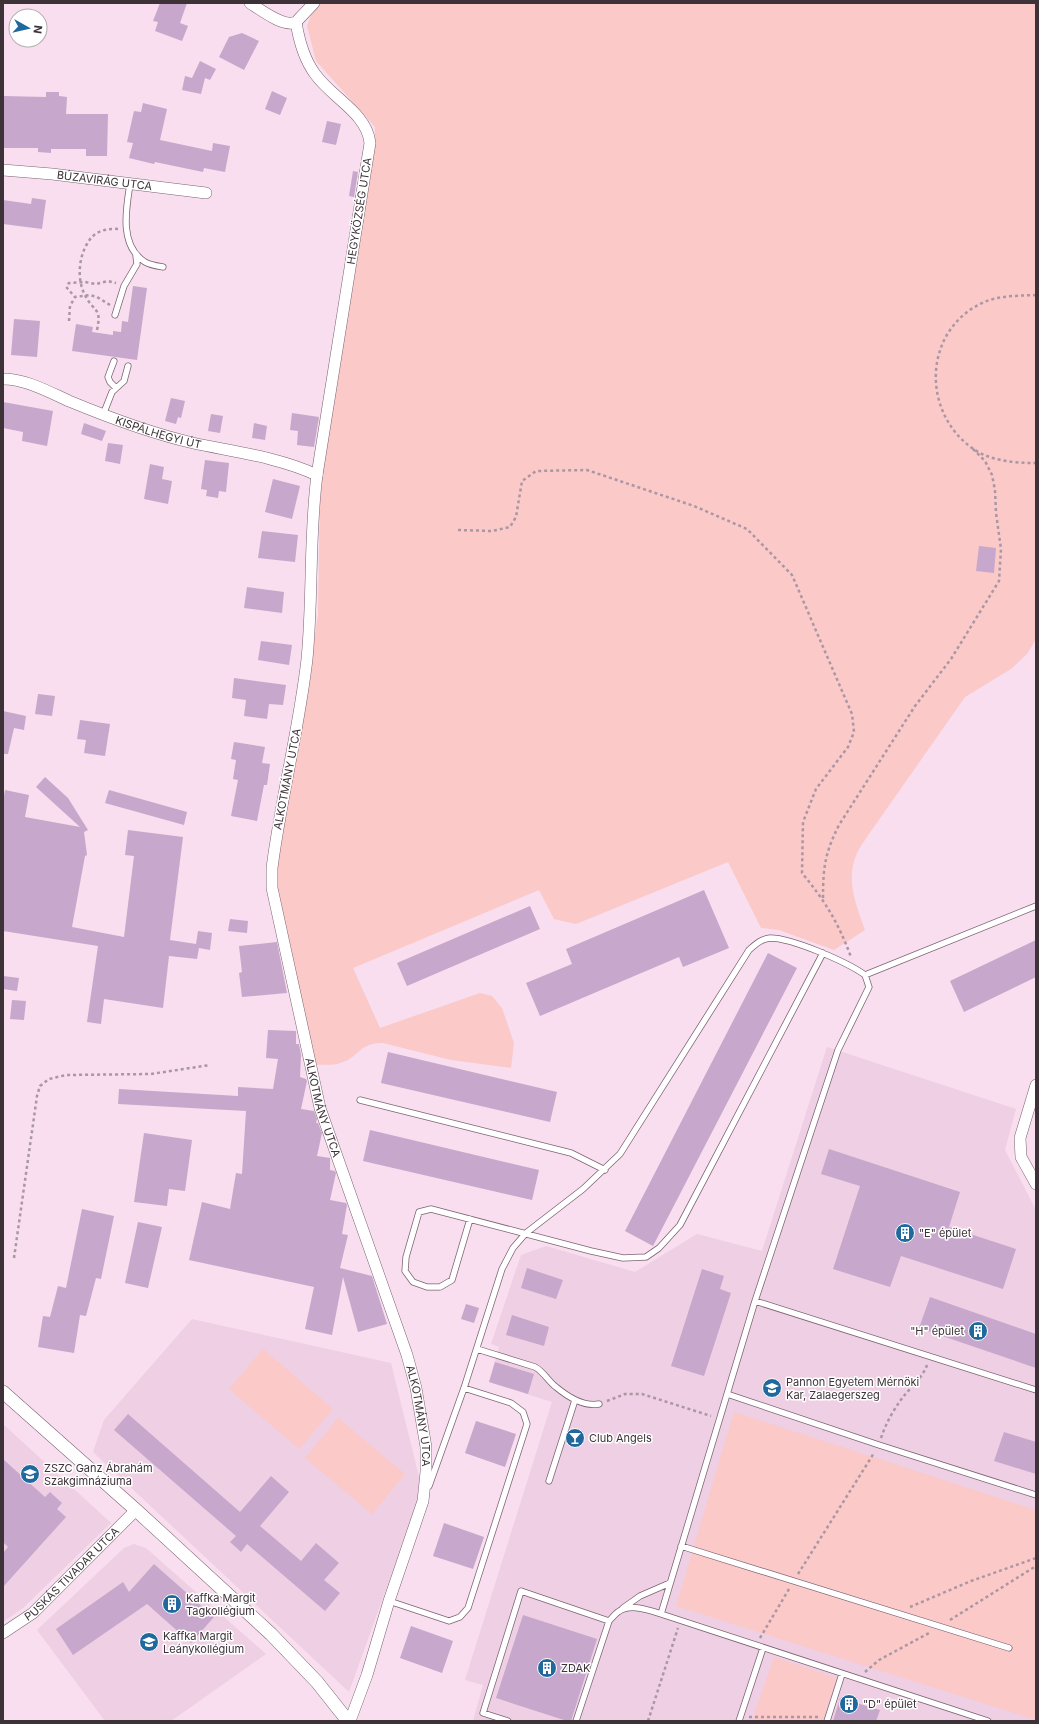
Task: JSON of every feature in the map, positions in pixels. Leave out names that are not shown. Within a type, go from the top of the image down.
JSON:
[{"type":"street","points":[[250,3],[279,21],[292,24],[296,22],[314,3]]},
{"type":"street","name":"HEGYKÖZSÉG UTCA","points":[[296,22],[299,40],[315,74],[364,124],[369,135],[370,144],[317,475]]},
{"type":"street","name":"BÚZAVIRÁG UTCA","points":[[3,170],[24,171],[206,193]]},
{"type":"street","name":"KISPÁLHEGYI ÚT","points":[[3,379],[10,379],[29,384],[121,423],[169,437],[265,457],[317,475]]},
{"type":"street","name":"ALKOTMÁNY UTCA","points":[[317,475],[313,506],[311,613],[307,659],[299,713],[274,850],[272,888],[320,1108],[407,1355],[416,1388],[426,1447],[426,1472],[423,1501],[389,1601],[367,1675],[349,1721]]},
{"type":"street","points":[[1036,1085],[1020,1138],[1021,1157],[1036,1184]]},
{"type":"street","points":[[3,1392],[136,1510],[270,1634],[317,1682],[349,1721]]},
{"type":"street","name":"PUSKÁS TIVADAR UTCA","points":[[3,1633],[33,1613],[136,1510]]},
{"type":"lane","points":[[115,316],[124,286],[137,264],[136,256],[130,245],[126,230],[125,218],[130,184]]},
{"type":"lane","points":[[136,256],[146,263],[163,267]]},
{"type":"lane","points":[[114,361],[108,377],[110,382],[116,388]]},
{"type":"lane","points":[[103,415],[112,392],[124,381],[128,366]]},
{"type":"lane","points":[[865,974],[1036,906]]},
{"type":"lane","points":[[423,1501],[464,1388],[502,1268],[513,1248],[526,1233],[605,1170],[620,1154],[749,950],[759,941],[770,938],[786,940],[823,953],[855,968],[865,974],[869,987],[838,1050],[755,1301],[662,1614]]},
{"type":"lane","points":[[470,1219],[452,1280],[440,1287],[427,1286],[413,1282],[405,1270],[406,1257],[420,1212],[431,1209],[623,1258],[646,1257],[659,1248],[680,1225],[823,953]]},
{"type":"lane","points":[[360,1100],[571,1153],[605,1170]]},
{"type":"lane","points":[[755,1301],[1036,1390]]},
{"type":"lane","points":[[477,1349],[535,1367],[542,1371],[555,1387],[575,1400],[590,1406],[599,1404]]},
{"type":"lane","points":[[389,1601],[449,1620],[460,1617],[468,1608],[527,1424],[523,1412],[511,1403],[464,1388]]},
{"type":"lane","points":[[727,1394],[879,1445],[1036,1495]]},
{"type":"lane","points":[[549,1481],[575,1400]]},
{"type":"lane","points":[[681,1546],[1009,1648]]},
{"type":"lane","points":[[576,1721],[609,1621],[619,1611],[640,1596],[670,1583]]},
{"type":"lane","points":[[508,1721],[483,1713],[521,1591],[609,1621]]},
{"type":"lane","points":[[619,1611],[633,1607],[662,1614],[988,1721]]},
{"type":"lane","points":[[740,1719],[763,1648]]},
{"type":"lane","points":[[828,1719],[842,1674]]},
{"type":"path","points":[[97,330],[98,314],[96,309],[85,296],[81,282],[81,258],[90,238],[109,228],[126,230]]},
{"type":"path","points":[[75,297],[68,288],[67,285],[69,283],[81,282],[96,284],[108,281],[124,286]]},
{"type":"path","points":[[823,899],[823,872],[829,846],[839,825],[915,706],[951,659],[999,581],[1001,549],[996,513],[995,490],[992,476],[987,466],[973,449],[952,429],[944,418],[939,403],[935,382],[937,362],[941,348],[957,322],[979,304],[992,299],[1011,296],[1036,296]]},
{"type":"path","points":[[75,297],[97,297],[107,304],[117,307]]},
{"type":"path","points":[[69,321],[70,306],[75,297]]},
{"type":"path","points":[[973,449],[986,456],[1000,460],[1036,462]]},
{"type":"path","points":[[458,530],[492,531],[510,527],[516,516],[522,481],[536,471],[588,470],[694,506],[747,530],[792,575],[852,714],[854,732],[848,747],[816,789],[803,822],[802,873],[823,899],[842,933],[855,968]]},
{"type":"path","points":[[14,1258],[36,1096],[40,1086],[48,1079],[66,1075],[151,1074],[210,1065]]},
{"type":"path","points":[[885,1426],[902,1399],[925,1372],[926,1367]]},
{"type":"path","points":[[599,1404],[625,1394],[642,1394],[719,1419]]},
{"type":"path","points":[[756,1645],[793,1581],[879,1445]]},
{"type":"path","points":[[896,1613],[971,1581],[1036,1558]]},
{"type":"path","points":[[648,1721],[681,1620]]},
{"type":"path","points":[[740,1719],[787,1719],[810,1717],[828,1719]]},
{"type":"path","points":[[809,1721],[810,1717]]},
{"type":"shaded area","points":[[320,3],[1036,3],[1036,639],[1027,654],[1011,669],[965,697],[861,845],[854,863],[852,882],[855,902],[865,930],[834,950],[779,930],[761,928],[728,862],[576,924],[554,919],[539,890],[353,968],[380,1028],[480,993],[492,996],[502,1008],[514,1043],[511,1068],[451,1060],[383,1043],[369,1045],[346,1061],[337,1064],[314,1065],[275,878],[318,615],[320,492],[375,133],[375,127],[316,61],[307,26],[313,10]]},
{"type":"shaded area","name":"Pannon Egyetem Mérnöki Kar, Zalaegerszeg","points":[[827,1047],[1016,1109],[1005,1150],[1036,1210],[1036,1721],[473,1721],[483,1685],[465,1680],[552,1402],[489,1382],[499,1347],[491,1344],[521,1255],[546,1246],[635,1272],[697,1234],[762,1251]]},
{"type":"shaded area","points":[[192,1319],[391,1363],[422,1489],[349,1692],[93,1452],[104,1420]]},
{"type":"shaded area","points":[[263,1349],[333,1409],[299,1449],[229,1389]]},
{"type":"shaded area","points":[[734,1412],[1036,1510],[1036,1720],[676,1606]]},
{"type":"shaded area","points":[[338,1418],[405,1474],[372,1514],[305,1458]]},
{"type":"shaded area","name":"ZSZC Ganz Ábrahám Szakgimnáziuma","points":[[3,1424],[111,1523],[23,1608],[3,1622]]},
{"type":"shaded area","name":"Kaffka Margit Leánykollégium","points":[[134,1544],[146,1548],[266,1654],[171,1721],[105,1721],[37,1630],[124,1548]]},
{"type":"shaded area","points":[[774,1657],[837,1678],[823,1721],[752,1721]]},
{"type":"building","points":[[160,3],[187,3],[180,23],[188,26],[182,41],[155,31],[158,22],[153,21]]},
{"type":"building","points":[[242,33],[259,41],[244,70],[219,57],[229,37]]},
{"type":"building","points":[[200,61],[216,69],[210,80],[205,78],[201,94],[182,90],[185,76],[192,78]]},
{"type":"building","points":[[272,91],[287,98],[280,115],[265,109]]},
{"type":"building","points":[[46,92],[59,92],[59,96],[67,97],[66,114],[108,114],[107,156],[86,156],[86,149],[51,149],[51,153],[38,152],[38,148],[3,148],[3,96],[46,97]]},
{"type":"building","points":[[143,103],[167,109],[160,140],[212,151],[213,143],[230,146],[225,172],[204,168],[203,172],[155,162],[154,164],[129,158],[133,143],[127,142],[134,111],[141,112]]},
{"type":"building","points":[[327,121],[341,124],[336,145],[322,142]]},
{"type":"building","points":[[353,171],[358,172],[354,197],[349,196]]},
{"type":"building","points":[[32,198],[46,200],[42,229],[3,224],[3,200],[31,204]]},
{"type":"building","points":[[133,286],[147,288],[137,360],[72,351],[76,324],[93,327],[92,332],[113,335],[113,331],[121,332],[122,321],[128,322]]},
{"type":"building","points":[[14,319],[40,321],[37,357],[11,355]]},
{"type":"building","points":[[171,398],[185,401],[181,418],[178,417],[176,424],[165,421]]},
{"type":"building","points":[[3,402],[53,411],[47,446],[22,441],[23,432],[3,428]]},
{"type":"building","points":[[292,413],[319,417],[314,447],[297,445],[298,431],[290,430]]},
{"type":"building","points":[[211,414],[223,416],[220,433],[208,431]]},
{"type":"building","points":[[84,423],[106,431],[102,441],[81,434]]},
{"type":"building","points":[[254,423],[267,426],[265,440],[252,438]]},
{"type":"building","points":[[108,443],[123,445],[120,464],[105,461]]},
{"type":"building","points":[[205,460],[229,463],[226,492],[219,491],[218,498],[206,496],[207,490],[201,489]]},
{"type":"building","points":[[150,464],[164,467],[162,479],[172,481],[168,504],[144,499]]},
{"type":"building","points":[[273,479],[300,486],[292,519],[265,512]]},
{"type":"building","points":[[262,531],[298,535],[295,562],[258,558]]},
{"type":"building","points":[[979,546],[996,548],[994,573],[976,571]]},
{"type":"building","points":[[247,587],[284,592],[282,613],[244,608]]},
{"type":"building","points":[[261,641],[292,645],[289,665],[258,660]]},
{"type":"building","points":[[234,678],[286,685],[283,705],[269,704],[267,719],[244,716],[246,700],[232,698]]},
{"type":"building","points":[[38,694],[55,696],[52,716],[35,714]]},
{"type":"building","points":[[3,711],[26,716],[24,730],[14,728],[8,754],[3,754]]},
{"type":"building","points":[[80,720],[110,724],[105,756],[84,753],[86,740],[77,739]]},
{"type":"building","points":[[234,742],[265,747],[262,763],[270,764],[267,785],[264,785],[257,821],[231,816],[238,780],[233,779],[236,760],[231,759]]},
{"type":"building","points":[[45,777],[68,798],[88,830],[84,832],[87,855],[85,856],[72,927],[124,937],[134,856],[125,855],[128,830],[183,837],[170,940],[196,944],[198,931],[212,933],[210,950],[199,948],[197,959],[169,956],[163,1008],[104,999],[101,1024],[87,1022],[98,946],[3,931],[3,802],[5,790],[29,795],[25,817],[80,827],[36,787]]},
{"type":"building","points":[[109,790],[187,812],[184,825],[105,803]]},
{"type":"building","points":[[704,890],[729,948],[683,967],[679,957],[540,1016],[526,983],[572,964],[566,949]]},
{"type":"building","points":[[530,906],[540,929],[407,986],[397,963]]},
{"type":"building","points":[[230,919],[248,921],[247,933],[228,931]]},
{"type":"building","points":[[1036,940],[1036,977],[964,1012],[950,981]]},
{"type":"building","points":[[277,942],[287,993],[242,997],[239,973],[242,972],[239,946]]},
{"type":"building","points":[[768,953],[797,968],[653,1246],[625,1231]]},
{"type":"building","points":[[3,976],[19,978],[17,991],[3,989]]},
{"type":"building","points":[[12,1000],[26,1001],[24,1020],[10,1019]]},
{"type":"building","points":[[268,1030],[296,1031],[296,1044],[299,1044],[301,1055],[300,1077],[306,1079],[307,1081],[301,1109],[314,1111],[317,1119],[316,1123],[318,1123],[322,1133],[317,1156],[330,1158],[330,1170],[335,1171],[336,1173],[330,1200],[346,1203],[347,1205],[342,1234],[348,1235],[340,1268],[372,1276],[387,1324],[358,1332],[343,1277],[332,1335],[305,1329],[314,1287],[189,1260],[202,1202],[230,1209],[236,1173],[242,1174],[246,1111],[118,1104],[119,1089],[238,1096],[238,1087],[273,1089],[278,1059],[266,1058]]},
{"type":"building","points":[[388,1052],[557,1092],[550,1122],[381,1083]]},
{"type":"building","points":[[370,1130],[539,1170],[532,1200],[363,1161]]},
{"type":"building","points":[[144,1133],[192,1140],[185,1191],[169,1189],[167,1206],[134,1202]]},
{"type":"building","name":"\"E\" épület","points":[[829,1149],[960,1192],[949,1227],[1016,1249],[1003,1289],[901,1256],[890,1287],[833,1269],[860,1186],[821,1174]]},
{"type":"building","points":[[82,1209],[114,1216],[101,1279],[96,1278],[86,1316],[80,1315],[74,1353],[38,1347],[43,1316],[50,1317],[58,1286],[66,1288]]},
{"type":"building","points":[[138,1222],[162,1227],[148,1288],[125,1283]]},
{"type":"building","points":[[527,1268],[563,1280],[556,1299],[521,1288]]},
{"type":"building","points":[[702,1269],[724,1276],[720,1289],[731,1293],[704,1376],[671,1366]]},
{"type":"building","name":"\"H\" épület","points":[[930,1297],[1036,1334],[1036,1368],[919,1328]]},
{"type":"building","points":[[466,1304],[479,1308],[474,1323],[461,1319]]},
{"type":"building","points":[[512,1315],[549,1327],[544,1346],[506,1335]]},
{"type":"building","points":[[495,1362],[534,1374],[528,1394],[489,1382]]},
{"type":"building","points":[[128,1414],[240,1512],[271,1476],[289,1492],[260,1526],[301,1561],[316,1543],[339,1563],[324,1580],[340,1593],[325,1611],[247,1544],[241,1552],[230,1542],[236,1536],[114,1430]]},
{"type":"building","points":[[476,1421],[516,1434],[505,1467],[465,1453]]},
{"type":"building","points":[[1004,1432],[1036,1442],[1036,1474],[994,1461]]},
{"type":"building","points":[[3,1459],[45,1497],[50,1492],[62,1503],[57,1509],[66,1517],[3,1587],[3,1553],[8,1547],[3,1542]]},
{"type":"building","points":[[444,1523],[484,1537],[473,1569],[433,1556]]},
{"type":"building","points":[[154,1564],[214,1617],[191,1643],[147,1604],[73,1655],[56,1629],[123,1582],[129,1592]]},
{"type":"building","name":"ZDAK","points":[[523,1615],[597,1639],[571,1721],[496,1698]]},
{"type":"building","points":[[411,1626],[453,1641],[442,1673],[400,1658]]},
{"type":"building","name":"\"D\" épület","points":[[840,1698],[880,1710],[876,1721],[833,1721]]},
{"type":"place","name":"\"E\" épület","points":[[905,1233]]},
{"type":"place","name":"\"H\" épület","points":[[978,1331]]},
{"type":"place","name":"Pannon Egyetem Mérnöki Kar, Zalaegerszeg","points":[[772,1388]]},
{"type":"place","name":"Club Angels","points":[[575,1438]]},
{"type":"place","name":"ZSZC Ganz Ábrahám Szakgimnáziuma","points":[[30,1474]]},
{"type":"place","name":"Kaffka Margit Tagkollégium","points":[[172,1604]]},
{"type":"place","name":"Kaffka Margit Leánykollégium","points":[[149,1642]]},
{"type":"place","name":"ZDAK","points":[[547,1668]]},
{"type":"place","name":"\"D\" épület","points":[[849,1704]]}]
